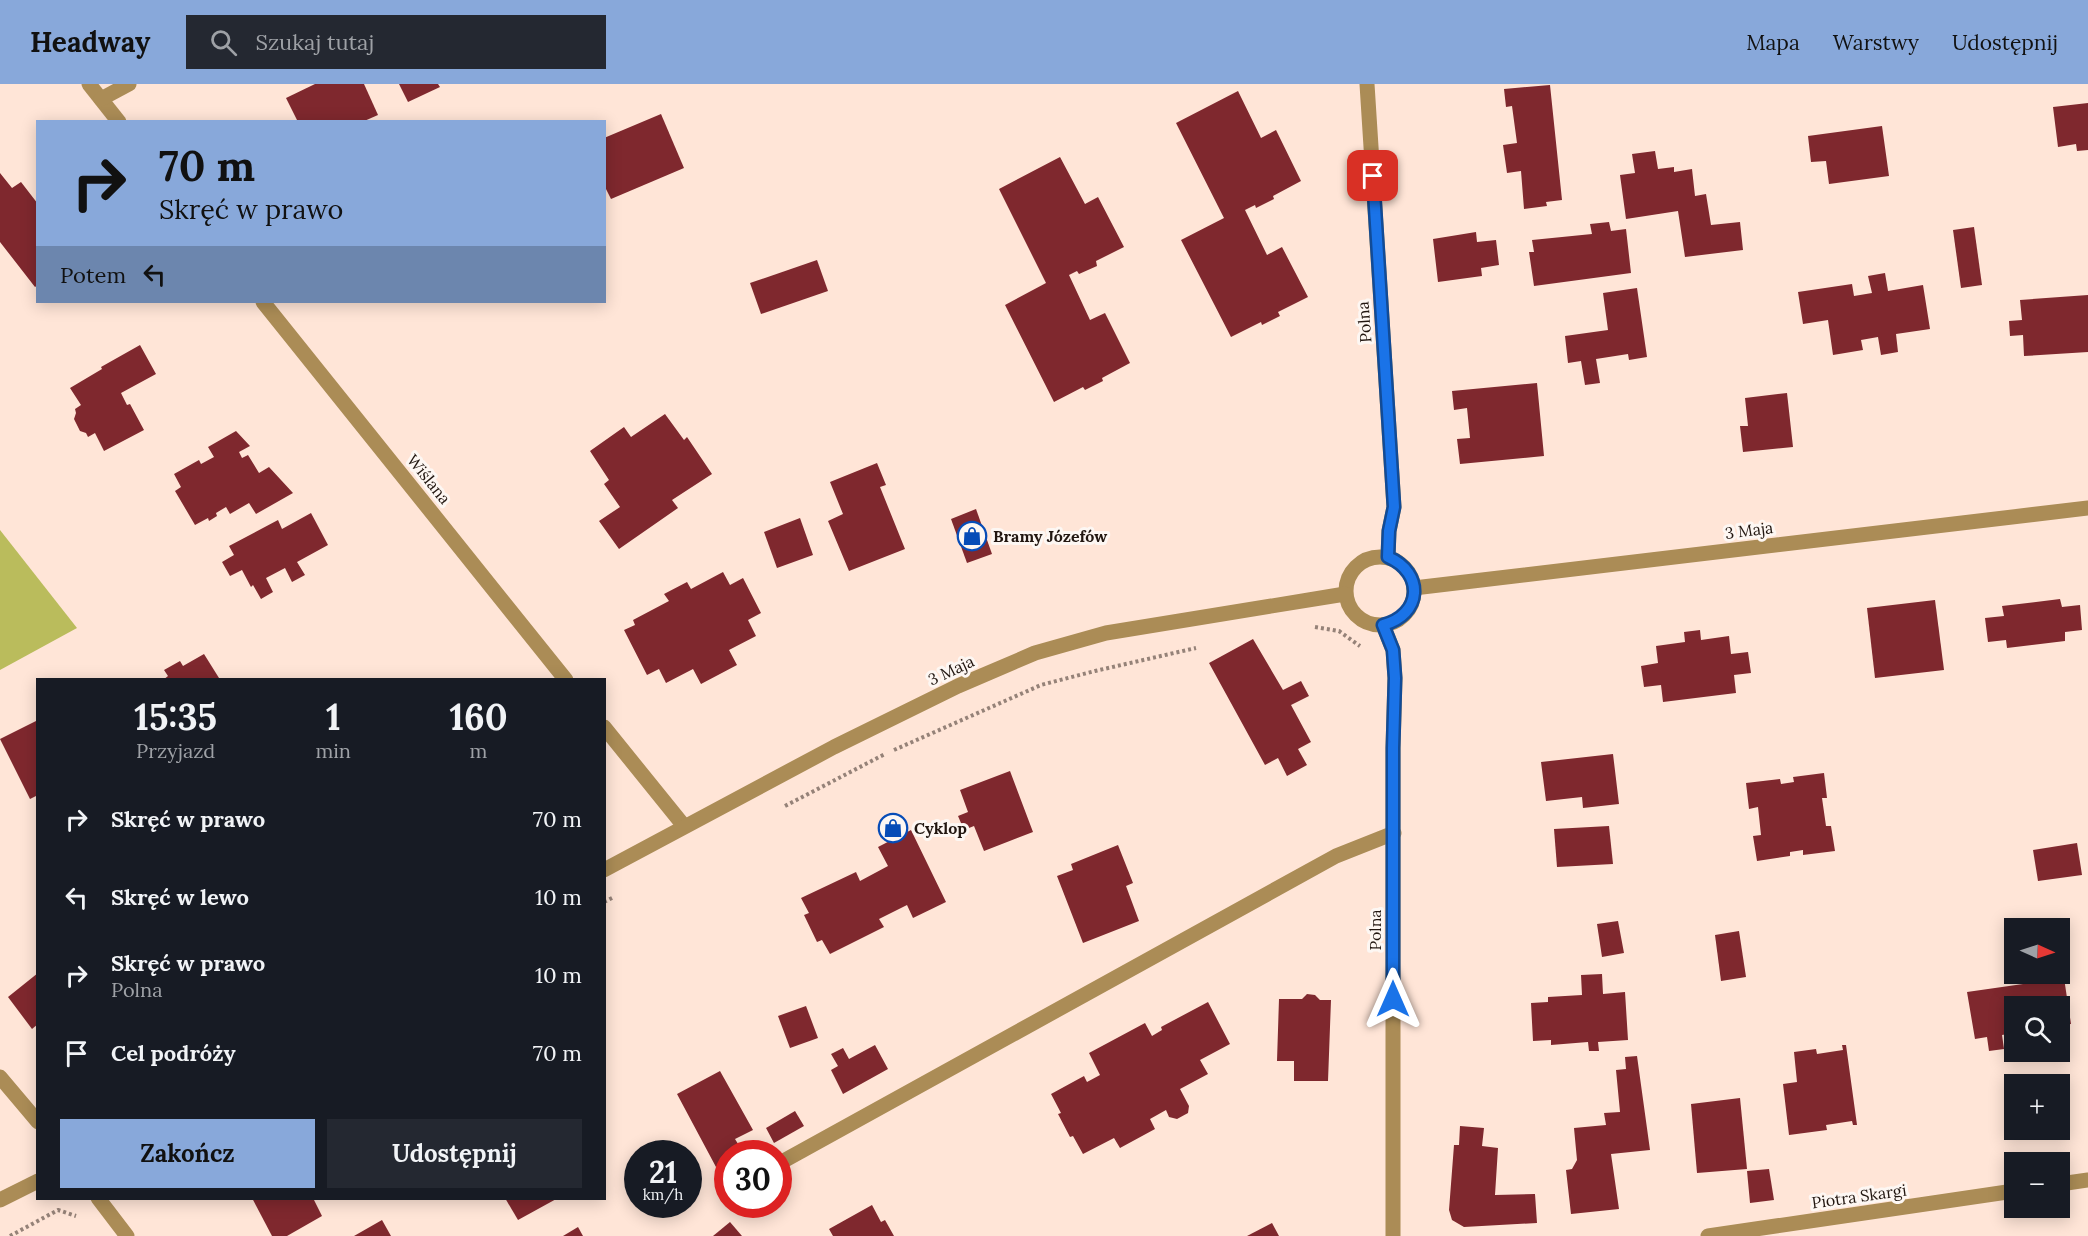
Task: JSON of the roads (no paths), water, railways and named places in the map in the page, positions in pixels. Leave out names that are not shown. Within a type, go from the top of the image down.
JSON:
[{"type":"street","points":[[89,84],[117,120]]},
{"type":"street","points":[[101,99],[129,84]]},
{"type":"street","name":"Polna","points":[[1367,84],[1394,507],[1389,531],[1388,557]]},
{"type":"street","name":"Wiślana","points":[[264,303],[564,678]]},
{"type":"street","name":"3 Maja","points":[[1414,588],[2088,508]]},
{"type":"street","points":[[1374,556],[1388,557],[1398,561],[1406,568],[1414,588],[1410,609],[1403,617],[1383,625],[1372,625],[1362,621],[1348,605],[1345,594],[1350,573],[1357,564],[1374,556]]},
{"type":"street","name":"3 Maja","points":[[606,869],[834,747],[958,686],[1035,653],[1106,633],[1345,594]]},
{"type":"street","name":"Polna","points":[[1383,625],[1393,650],[1395,678],[1393,1236]]},
{"type":"street","points":[[606,729],[684,826]]},
{"type":"street","points":[[792,1156],[1336,856],[1394,833]]},
{"type":"street","points":[[0,1077],[36,1120]]},
{"type":"street","points":[[2070,1183],[2088,1180]]},
{"type":"street","points":[[0,1200],[36,1182]]},
{"type":"street","name":"Piotra Skargi","points":[[1708,1236],[2004,1192]]},
{"type":"street","points":[[99,1200],[127,1236]]},
{"type":"place","name":"Bramy Józefów","points":[[972,536]]},
{"type":"place","name":"Cyklop","points":[[893,828]]}]
